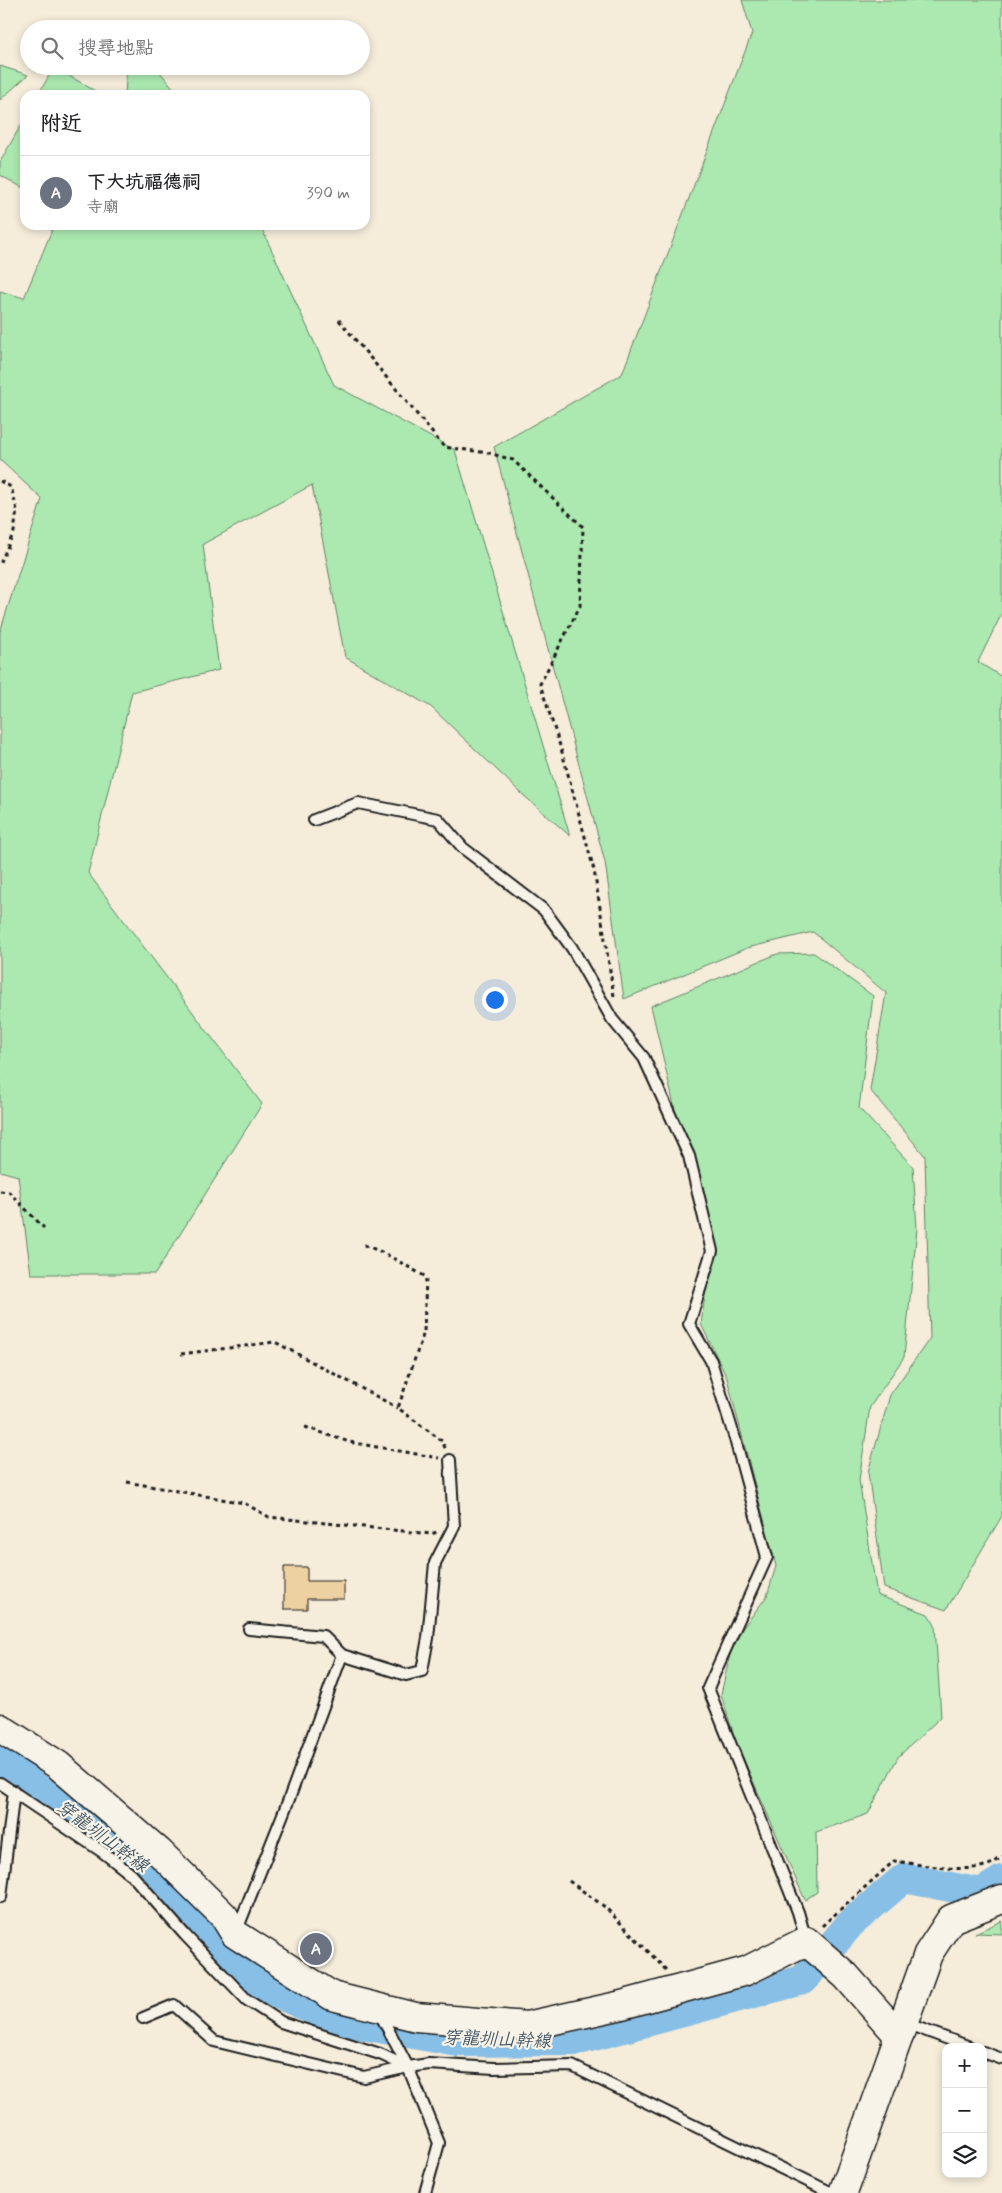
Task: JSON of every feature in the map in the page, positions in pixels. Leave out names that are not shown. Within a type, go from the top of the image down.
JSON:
[{"type":"street","points":[[0,1728],[58,1765],[159,1852],[224,1916],[235,1934],[332,1996],[416,2018],[527,2026],[618,2006],[746,1971],[806,1941],[902,2029]]},
{"type":"street","points":[[843,2193],[928,1954],[951,1919],[1002,1899]]},
{"type":"lane","points":[[314,820],[358,803],[438,819],[463,848],[544,910],[572,948],[612,1020],[644,1058],[689,1156],[712,1250],[689,1324],[711,1361],[735,1439],[767,1557],[708,1688],[798,1912],[806,1941]]},
{"type":"lane","points":[[249,1629],[323,1636],[342,1655],[406,1675],[422,1671],[428,1638],[435,1562],[454,1526],[450,1460]]},
{"type":"lane","points":[[235,1934],[289,1799],[342,1655]]},
{"type":"lane","points":[[0,1783],[104,1853],[132,1875],[185,1935],[247,2000],[281,2022],[380,2054],[408,2068]]},
{"type":"lane","points":[[1,1897],[14,1791]]},
{"type":"lane","points":[[143,2018],[174,2005],[214,2041],[364,2077],[429,2064],[494,2068],[572,2066],[832,2193]]},
{"type":"lane","points":[[377,2008],[408,2068],[439,2143],[425,2193]]},
{"type":"lane","points":[[902,2029],[955,2043]]},
{"type":"lane","points":[[987,2053],[1002,2059]]},
{"type":"path","points":[[339,320],[444,447],[489,453],[513,460],[583,527],[580,606],[540,684],[562,752],[594,870],[615,998],[612,1020]]},
{"type":"path","points":[[0,480],[11,487],[17,510],[14,532],[0,564]]},
{"type":"path","points":[[0,1191],[9,1192],[44,1228]]},
{"type":"path","points":[[364,1245],[384,1253],[426,1278],[424,1332],[398,1408]]},
{"type":"path","points":[[181,1354],[275,1342],[398,1408],[442,1442],[450,1460]]},
{"type":"path","points":[[305,1427],[349,1442],[450,1460]]},
{"type":"path","points":[[127,1482],[244,1503],[269,1517],[431,1534],[454,1526]]},
{"type":"path","points":[[806,1941],[894,1861],[970,1869],[996,1863],[1002,1856]]},
{"type":"path","points":[[569,1881],[604,1907],[683,1988]]},
{"type":"green space","points":[[742,0],[1002,0],[1002,613],[978,662],[1002,677],[1002,1516],[946,1610],[884,1588],[868,1472],[890,1395],[930,1338],[925,1156],[870,1090],[886,993],[813,932],[747,948],[624,999],[605,862],[494,447],[622,374],[752,33]]},
{"type":"green space","points":[[0,66],[20,72],[20,75],[28,75],[0,100]]},
{"type":"green space","points":[[49,75],[68,75],[93,90],[41,90]]},
{"type":"green space","points":[[126,75],[162,75],[175,90],[125,90]]},
{"type":"green space","points":[[20,127],[20,186],[0,175],[0,162]]},
{"type":"green space","points":[[52,230],[262,230],[334,385],[455,450],[570,836],[521,793],[431,707],[345,657],[312,485],[203,544],[219,670],[132,692],[88,873],[262,1104],[155,1274],[31,1274],[18,1176],[0,1171],[0,632],[42,499],[0,460],[0,291],[24,298]]},
{"type":"green space","points":[[814,953],[873,996],[859,1108],[913,1167],[917,1229],[904,1357],[870,1407],[859,1480],[877,1595],[928,1614],[935,1625],[941,1717],[898,1757],[868,1814],[816,1832],[817,1892],[805,1900],[736,1742],[721,1694],[733,1641],[767,1596],[776,1566],[727,1378],[701,1324],[710,1260],[651,1006],[777,954]]},
{"type":"green space","points":[[1002,1921],[1002,1934],[975,1933]]},
{"type":"building","points":[[284,1567],[307,1567],[307,1581],[344,1581],[344,1599],[307,1599],[307,1609],[284,1609]]},
{"type":"waterway","name":"穿龍圳山幹線","points":[[0,1762],[145,1865],[260,1986],[340,2021],[458,2042],[575,2041],[803,1980],[850,1924],[904,1878],[981,1893],[1002,1880]]},
{"type":"place","name":"下大坑福德祠","points":[[316,1949]]}]
